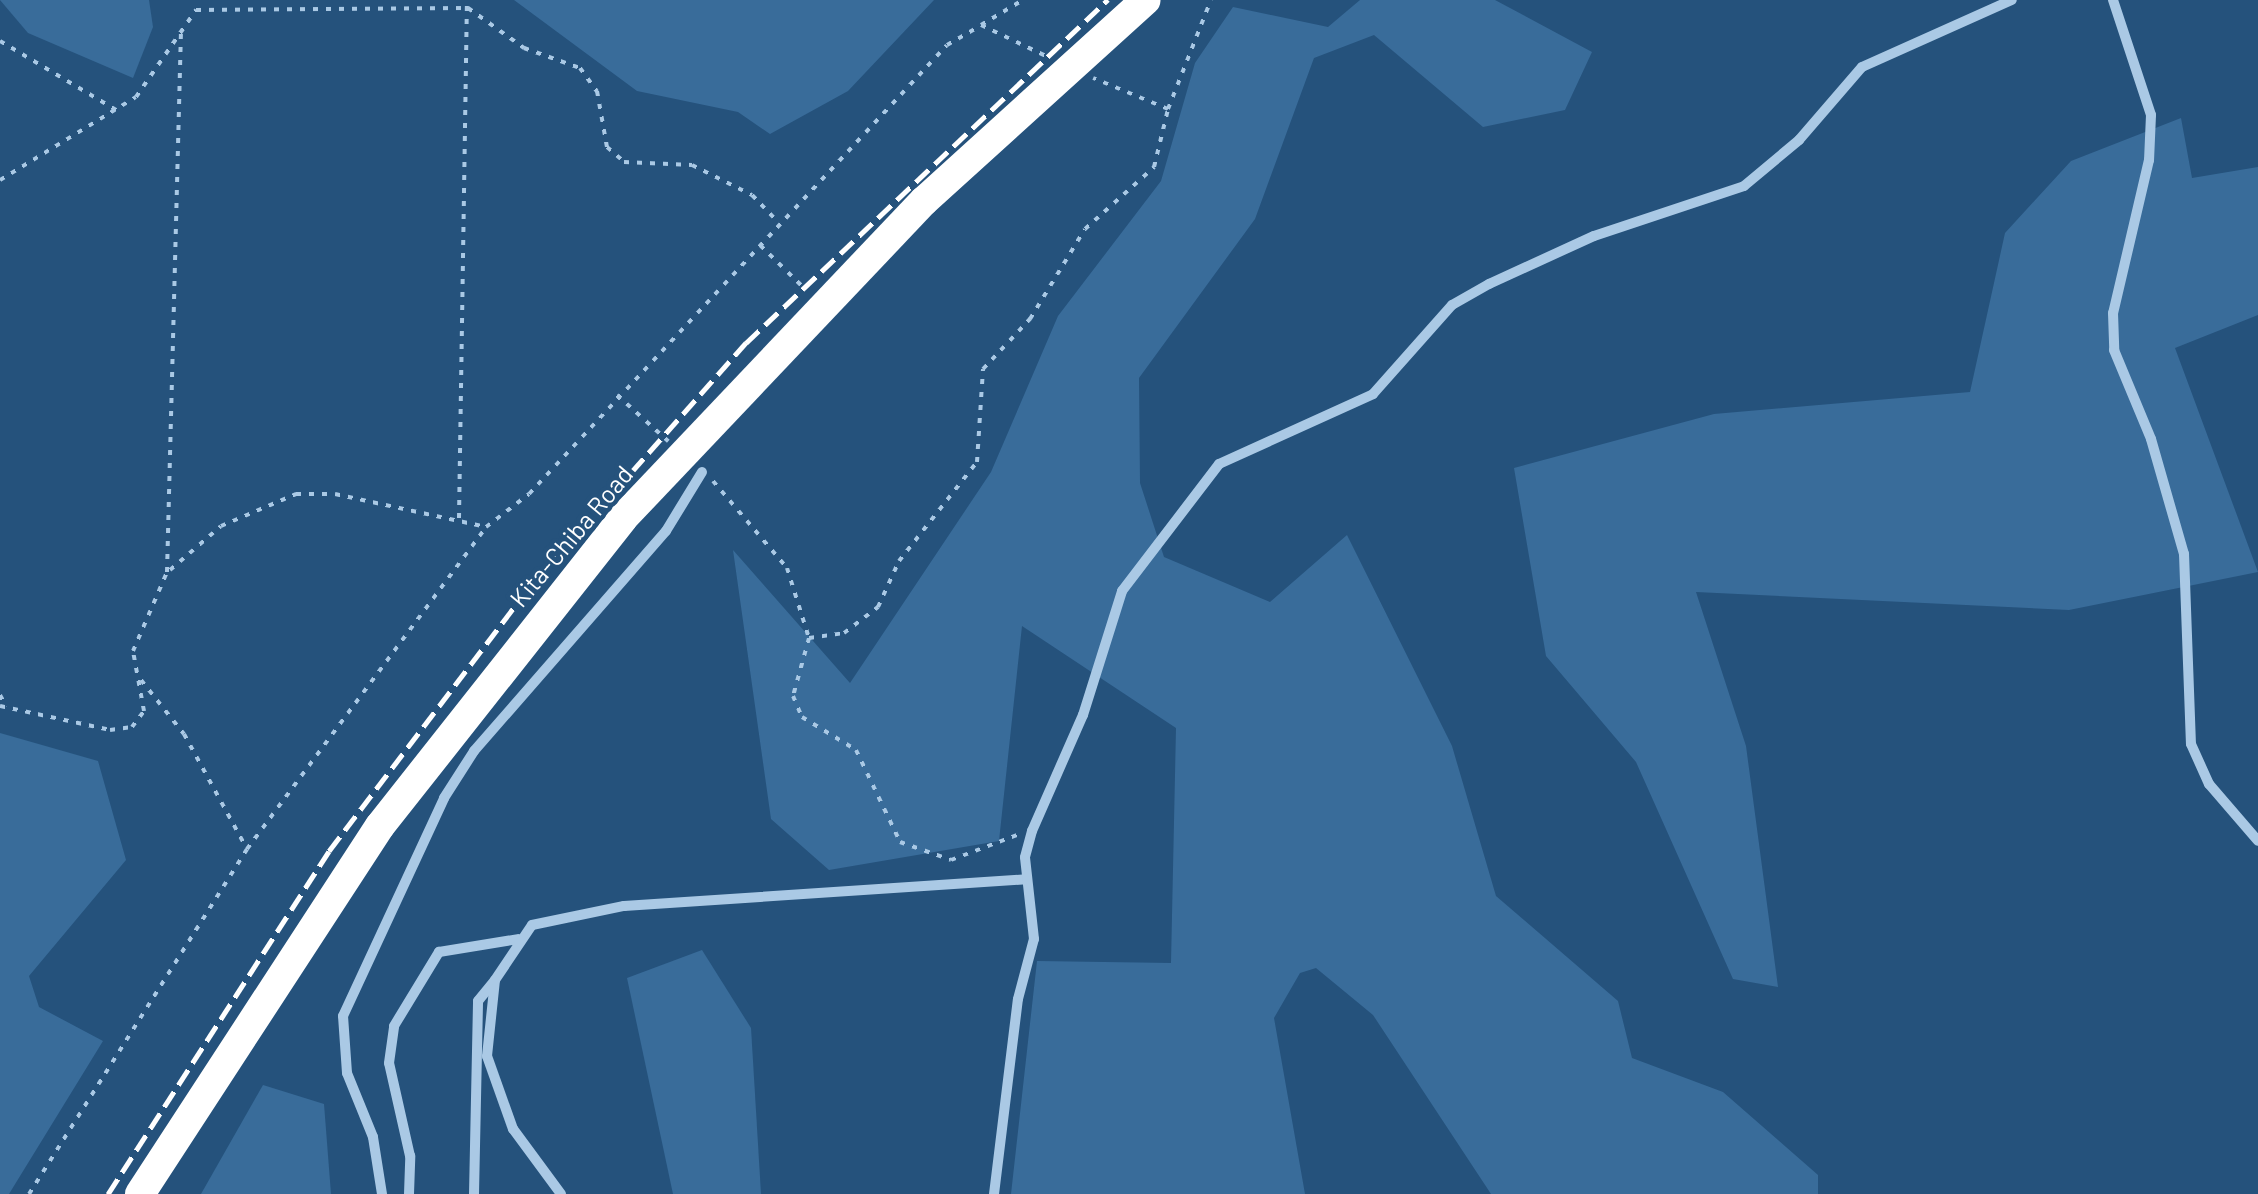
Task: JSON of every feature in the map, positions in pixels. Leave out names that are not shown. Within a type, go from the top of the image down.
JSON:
[{"type":"highway","name":"Kita-Chiba Road","points":[[140,1194],[380,826],[623,518],[910,214],[1146,0]]},
{"type":"street","points":[[994,1194],[1018,999],[1034,939],[1026,879],[1036,819],[1083,714],[1122,591],[1219,464],[1374,394],[1452,305],[1502,277],[1594,236],[1744,186],[1787,153],[1862,67],[2012,0]]},
{"type":"street","points":[[2113,0],[2151,115],[2149,160],[2113,313],[2114,350],[2151,439],[2184,554],[2192,744],[2209,784],[2258,841]]},
{"type":"street","points":[[382,1194],[374,1137],[346,1074],[343,1016],[444,798],[474,751],[666,531],[702,472]]},
{"type":"street","points":[[409,1194],[410,1156],[389,1064],[394,1026],[439,952],[518,939],[558,916],[624,906],[1026,879]]},
{"type":"street","points":[[474,1194],[478,1002],[518,939]]},
{"type":"street","points":[[495,980],[487,1056],[494,1079],[513,1129],[561,1194]]},
{"type":"path","points":[[459,518],[467,0]]},
{"type":"path","points":[[29,1194],[247,849],[486,527],[529,494],[779,223],[868,139],[947,45],[1024,0]]},
{"type":"path","points":[[809,638],[864,623],[908,548],[955,497],[977,462],[983,369],[1030,319],[1085,229],[1154,167],[1168,109],[1212,0]]},
{"type":"path","points":[[0,180],[118,111],[150,81],[196,10],[226,4],[468,8],[524,48],[580,68],[597,91],[608,147],[624,162],[692,166],[752,195],[779,223]]},
{"type":"path","points":[[981,25],[1051,58]]},
{"type":"path","points":[[0,695],[3,706],[42,719],[132,727],[144,710],[133,651],[167,572],[181,29]]},
{"type":"path","points":[[0,41],[118,111]]},
{"type":"path","points":[[1086,75],[1168,109]]},
{"type":"path","points":[[618,395],[674,446]]},
{"type":"path","points":[[702,472],[787,568],[809,638],[793,696],[802,718],[856,750],[900,842],[933,860],[972,858],[1036,819]]},
{"type":"path","points":[[167,572],[221,526],[296,494],[335,494],[439,521],[459,518],[486,527]]},
{"type":"path","points":[[140,679],[184,734],[247,849]]},
{"type":"shaded area","points":[[0,0],[149,0],[153,27],[133,78],[28,33]]},
{"type":"shaded area","points":[[514,0],[934,0],[848,91],[770,134],[738,112],[637,91]]},
{"type":"shaded area","points":[[1360,0],[1495,0],[1592,52],[1565,110],[1483,127],[1374,35],[1314,58],[1255,219],[1139,378],[1140,483],[1164,557],[1270,602],[1347,535],[1452,746],[1496,896],[1618,1001],[1632,1058],[1723,1092],[1818,1175],[1818,1194],[1491,1194],[1373,1015],[1316,968],[1300,973],[1274,1018],[1305,1194],[1011,1194],[1037,961],[1171,963],[1176,728],[1022,626],[999,841],[829,870],[771,819],[733,550],[850,683],[991,472],[1058,316],[1161,181],[1195,63],[1233,7],[1328,27]]},
{"type":"shaded area","points":[[2181,118],[2192,178],[2258,167],[2258,315],[2175,348],[2258,572],[2069,610],[1696,592],[1746,746],[1778,987],[1733,979],[1636,762],[1546,656],[1514,468],[1714,414],[1970,392],[2005,233],[2071,161]]},
{"type":"shaded area","points":[[0,733],[98,761],[126,860],[29,976],[39,1007],[103,1041],[9,1194],[0,1194]]},
{"type":"shaded area","points":[[702,950],[751,1028],[761,1194],[673,1194],[627,978]]},
{"type":"shaded area","points":[[263,1085],[324,1104],[331,1194],[201,1194]]},
{"type":"railway","points":[[108,1194],[329,851],[528,589],[746,343],[1108,0]]}]
